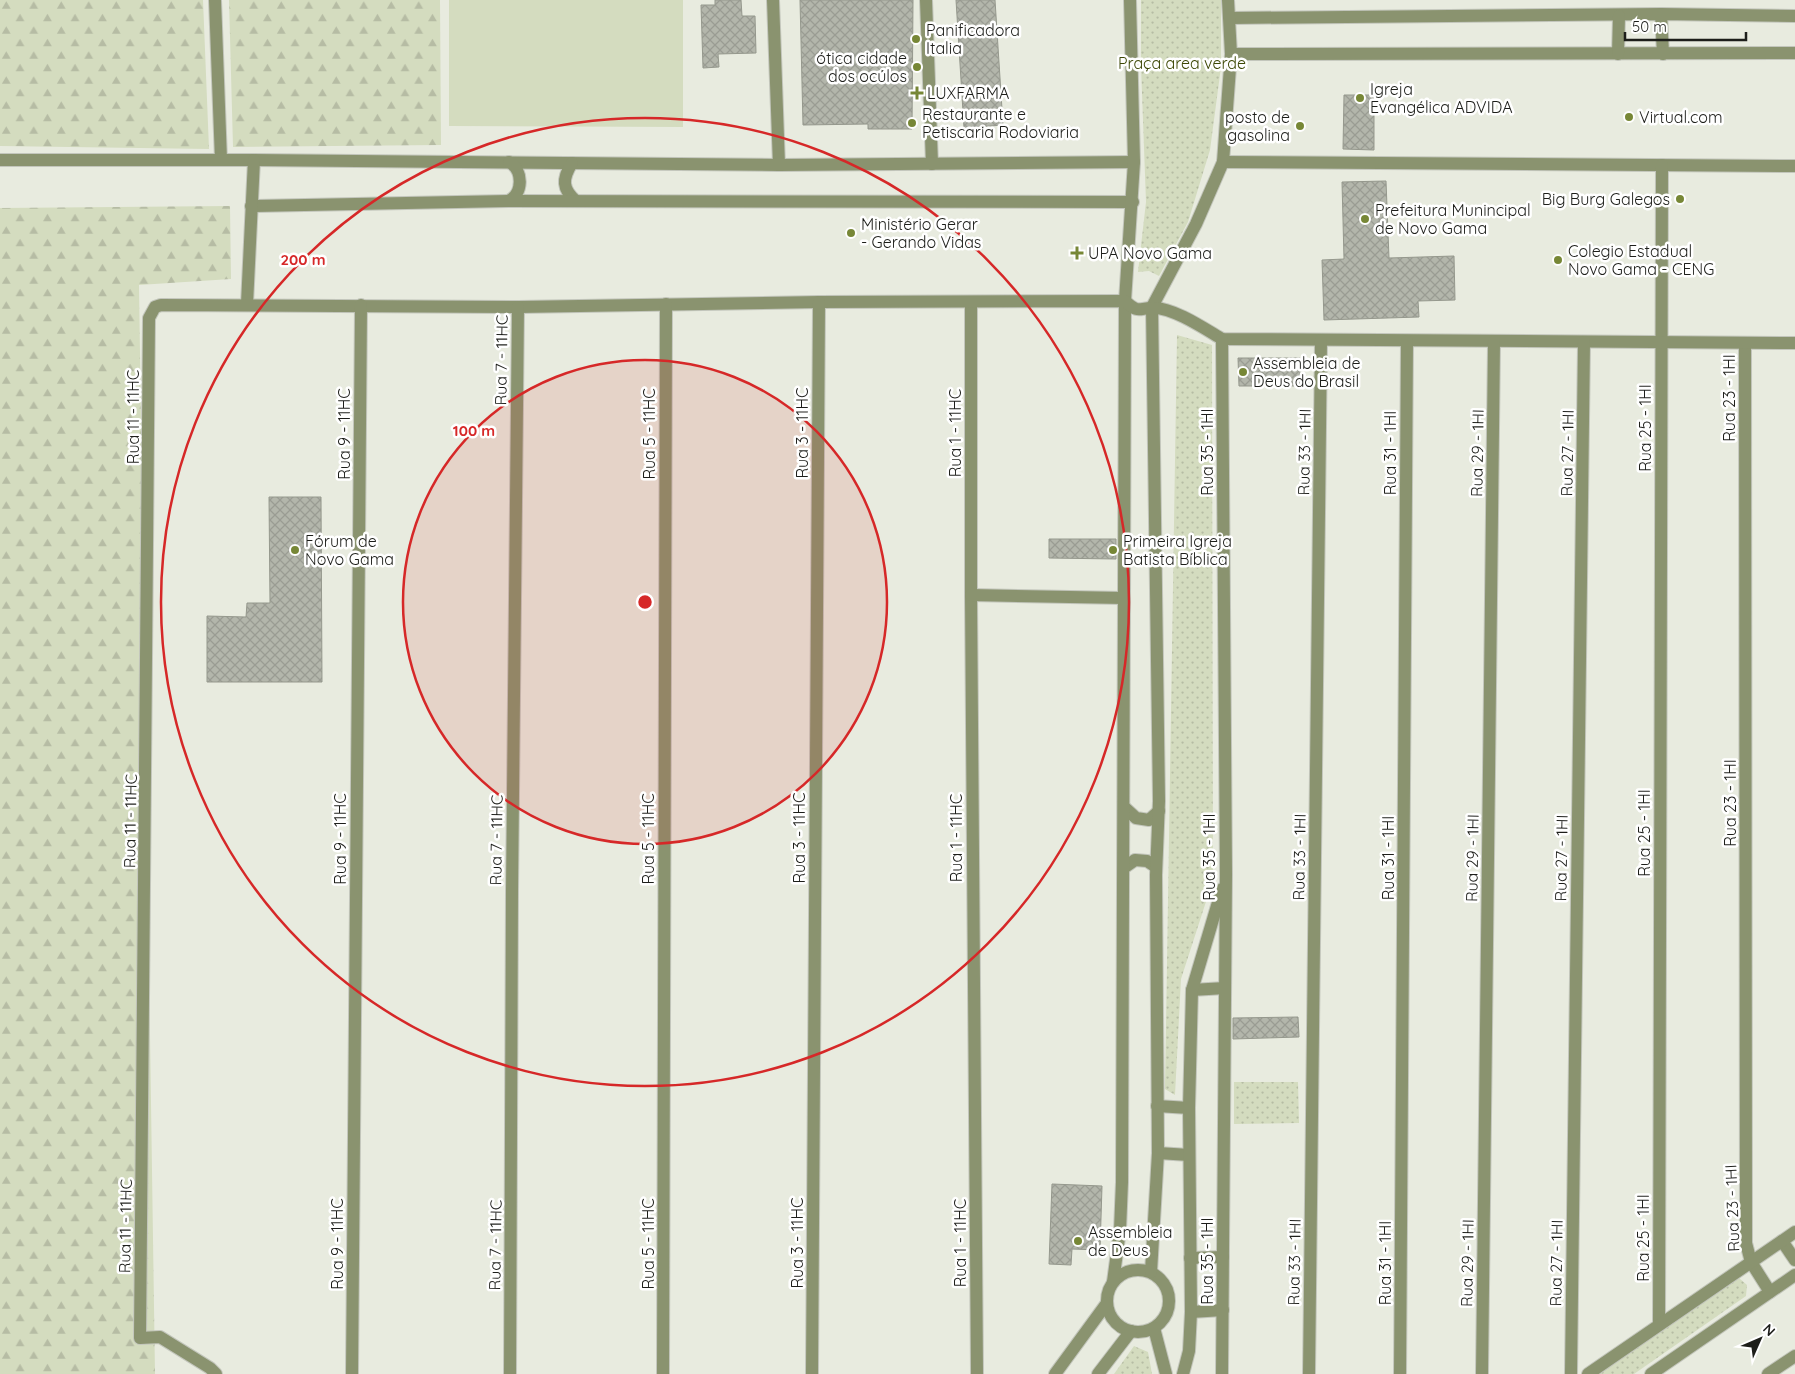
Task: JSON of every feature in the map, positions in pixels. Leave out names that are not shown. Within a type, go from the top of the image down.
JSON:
[{"type":"street","points":[[215,0],[221,160]]},
{"type":"street","points":[[773,0],[778,165]]},
{"type":"street","points":[[926,0],[932,164]]},
{"type":"street","points":[[1055,1374],[1107,1303],[1113,1282],[1120,1230],[1125,867],[1125,301],[1133,202],[1134,162],[1130,0]]},
{"type":"street","points":[[1151,1272],[1158,1153],[1156,1106],[1156,867],[1159,811],[1152,307],[1196,224],[1223,162],[1232,54],[1228,0]]},
{"type":"street","points":[[1230,18],[1619,16],[1660,14],[1795,16]]},
{"type":"street","points":[[1660,14],[1663,54]]},
{"type":"street","points":[[1618,54],[1619,16]]},
{"type":"street","points":[[1232,54],[1795,53]]},
{"type":"street","points":[[0,160],[254,160],[778,165],[1134,162]]},
{"type":"street","points":[[254,160],[247,304],[518,307],[819,302],[1125,301],[1137,310],[1143,311],[1152,307],[1179,316],[1222,339],[1795,343]]},
{"type":"street","points":[[508,201],[514,198],[518,192],[519,185],[517,169],[509,162]]},
{"type":"street","points":[[1223,162],[1795,166]]},
{"type":"street","points":[[572,163],[564,179],[564,186],[568,194],[576,201]]},
{"type":"street","name":"Rua 25 - 1HI","points":[[1659,1324],[1662,165]]},
{"type":"street","points":[[251,206],[508,201],[1133,202]]},
{"type":"street","name":"Rua 3 - 11HC","points":[[812,1374],[819,302]]},
{"type":"street","name":"Rua 1 - 11HC","points":[[971,303],[971,595],[977,1374]]},
{"type":"street","name":"Rua 11 - 11HC","points":[[216,1374],[210,1368],[160,1337],[140,1338],[149,318],[155,307],[161,305],[247,304]]},
{"type":"street","name":"Rua 5 - 11HC","points":[[664,1374],[666,304]]},
{"type":"street","name":"Rua 9 - 11HC","points":[[352,1374],[361,305]]},
{"type":"street","name":"Rua 7 - 11HC","points":[[510,1374],[512,891],[518,307]]},
{"type":"street","name":"Rua 35 - 1HI","points":[[1222,339],[1226,874],[1222,1374]]},
{"type":"street","name":"Rua 33 - 1HI","points":[[1309,1374],[1321,340]]},
{"type":"street","name":"Rua 31 - 1HI","points":[[1400,1374],[1407,341]]},
{"type":"street","name":"Rua 29 - 1HI","points":[[1482,1374],[1494,342]]},
{"type":"street","name":"Rua 27 - 1HI","points":[[1571,1374],[1584,342]]},
{"type":"street","name":"Rua 23 - 1HI","points":[[1746,343],[1746,1243],[1750,1262]]},
{"type":"street","points":[[971,595],[1124,598]]},
{"type":"street","points":[[1124,807],[1136,818],[1149,820],[1159,811]]},
{"type":"street","points":[[1125,867],[1135,860],[1147,861],[1156,867]]},
{"type":"street","points":[[1183,1374],[1189,1351],[1191,1312],[1189,1108],[1192,990],[1226,874]]},
{"type":"street","points":[[1192,990],[1225,988]]},
{"type":"street","points":[[1156,1106],[1189,1108]]},
{"type":"street","points":[[1158,1153],[1189,1155]]},
{"type":"street","points":[[1588,1374],[1795,1232]]},
{"type":"street","points":[[1782,1241],[1795,1260]]},
{"type":"street","points":[[1190,1258],[1223,1257]]},
{"type":"street","points":[[1750,1262],[1770,1292]]},
{"type":"street","points":[[1107,1303],[1114,1321],[1131,1331],[1143,1332],[1154,1328],[1166,1316],[1170,1299],[1164,1283],[1151,1272],[1134,1269],[1118,1276],[1113,1282]]},
{"type":"street","points":[[1651,1374],[1795,1275]]},
{"type":"street","points":[[1191,1312],[1223,1310]]},
{"type":"street","points":[[1154,1328],[1166,1374]]},
{"type":"street","points":[[1098,1374],[1131,1331]]},
{"type":"street","points":[[1768,1374],[1795,1356]]},
{"type":"green space","points":[[0,0],[203,0],[209,149],[0,146]]},
{"type":"green space","points":[[229,0],[440,0],[441,145],[233,147]]},
{"type":"green space","points":[[449,0],[683,0],[683,127],[449,126]]},
{"type":"green space","name":"Praça area verde","points":[[1141,0],[1221,0],[1221,67],[1210,150],[1188,222],[1159,276],[1149,271],[1138,272],[1146,202],[1141,66]]},
{"type":"green space","points":[[230,206],[231,279],[139,285],[155,1374],[0,1374],[0,208]]},
{"type":"green space","points":[[1177,335],[1212,345],[1213,880],[1181,979],[1175,1095],[1165,1089]]},
{"type":"green space","points":[[1234,1082],[1298,1082],[1299,1123],[1234,1124]]},
{"type":"green space","points":[[1739,1278],[1747,1285],[1746,1296],[1634,1374],[1598,1374]]},
{"type":"green space","points":[[1134,1346],[1148,1352],[1152,1374],[1114,1374]]},
{"type":"building","points":[[715,0],[741,0],[742,16],[755,16],[756,53],[718,54],[719,67],[703,68],[701,5],[715,5]]},
{"type":"building","points":[[800,0],[913,0],[912,129],[868,129],[868,124],[803,125]]},
{"type":"building","points":[[956,0],[995,0],[1003,125],[964,128]]},
{"type":"building","points":[[1344,95],[1374,95],[1374,150],[1343,149]]},
{"type":"building","name":"Prefeitura Munincipal de Novo Gama","points":[[1386,181],[1389,258],[1454,256],[1455,300],[1418,301],[1419,317],[1324,320],[1322,260],[1344,259],[1342,182]]},
{"type":"building","points":[[1238,358],[1300,358],[1300,386],[1239,386]]},
{"type":"building","name":"Fórum de Novo Gama","points":[[269,497],[321,497],[322,682],[207,682],[207,616],[246,617],[247,603],[270,603]]},
{"type":"building","points":[[1049,539],[1116,539],[1116,559],[1049,558]]},
{"type":"building","points":[[1298,1017],[1299,1037],[1233,1039],[1233,1018]]},
{"type":"building","points":[[1052,1184],[1102,1186],[1100,1250],[1072,1249],[1071,1265],[1049,1264]]},
{"type":"place","name":"Panificadora Italia","points":[[916,39]]},
{"type":"place","name":"ótica cidade dos ocúlos","points":[[917,67]]},
{"type":"place","name":"LUXFARMA","points":[[917,93]]},
{"type":"place","name":"Igreja Evangélica ADVIDA","points":[[1360,98]]},
{"type":"place","name":"Virtual.com","points":[[1629,117]]},
{"type":"place","name":"Restaurante e Petiscaria Rodoviaria","points":[[912,123]]},
{"type":"place","name":"posto de gasolina","points":[[1300,126]]},
{"type":"place","name":"Big Burg Galegos","points":[[1680,199]]},
{"type":"place","name":"Prefeitura Munincipal de Novo Gama","points":[[1365,219]]},
{"type":"place","name":"Ministério Gerar - Gerando Vidas","points":[[851,233]]},
{"type":"place","name":"UPA Novo Gama","points":[[1077,253]]},
{"type":"place","name":"Colegio Estadual Novo Gama - CENG","points":[[1558,260]]},
{"type":"place","name":"Assembleia de Deus do Brasil","points":[[1243,372]]},
{"type":"place","name":"Fórum de Novo Gama","points":[[295,550]]},
{"type":"place","name":"Primeira Igreja Batista Bíblica","points":[[1113,550]]},
{"type":"place","name":"Assembleia de Deus","points":[[1078,1241]]}]
